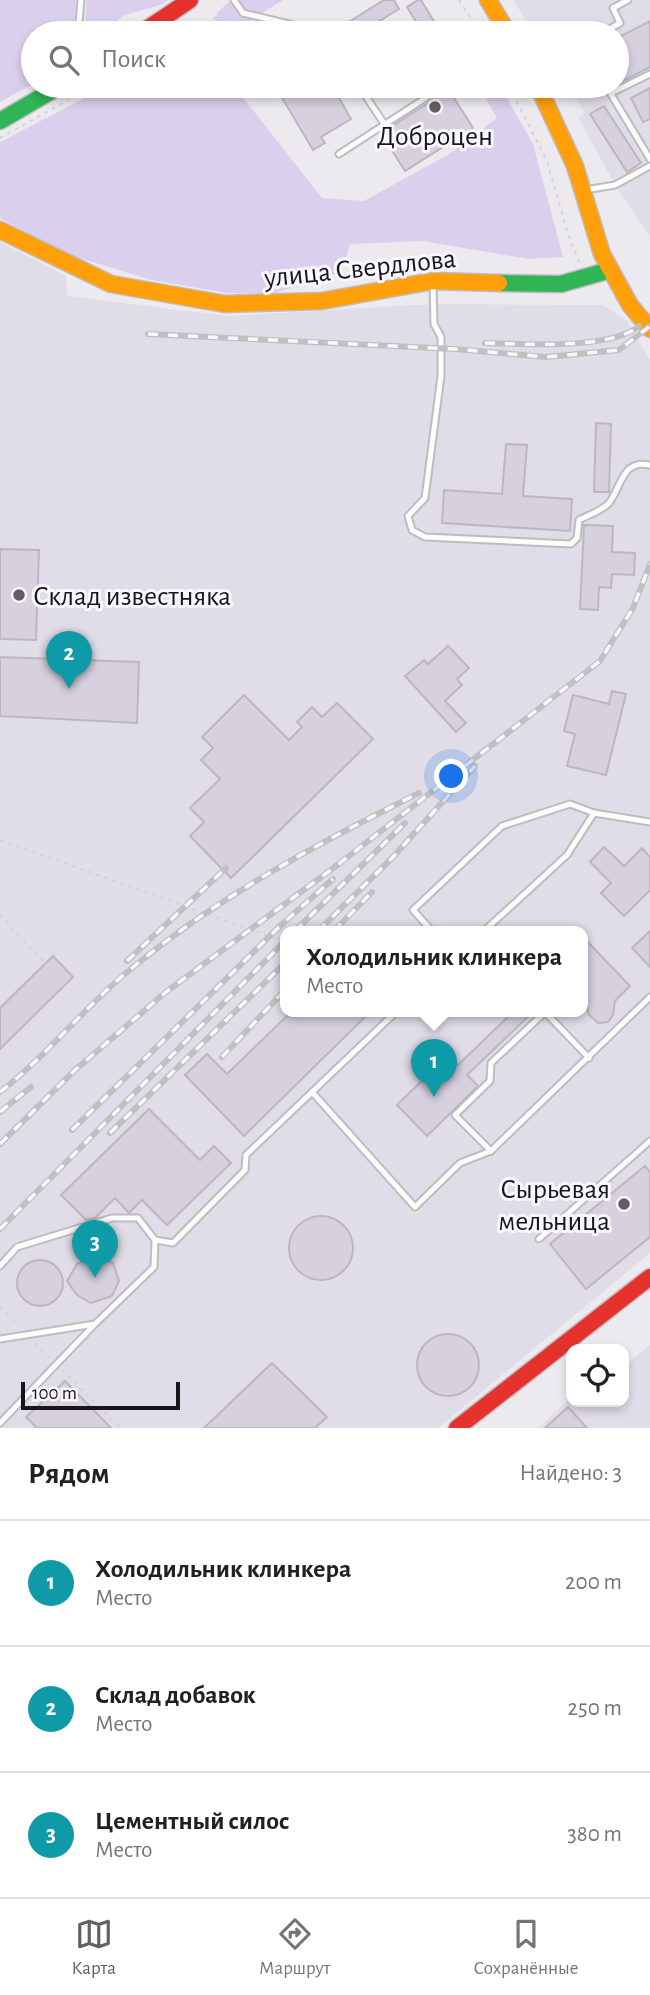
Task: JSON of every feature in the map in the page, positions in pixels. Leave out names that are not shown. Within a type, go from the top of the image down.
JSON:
[{"type":"street","points":[[159,21],[190,0]]},
{"type":"street","points":[[488,0],[501,21]]},
{"type":"street","points":[[0,121],[40,98]]},
{"type":"street","points":[[544,98],[559,128],[582,191],[593,232],[610,270],[630,305],[650,329]]},
{"type":"street","name":"улица Свердлова","points":[[0,230],[111,284],[225,304],[322,301],[433,281],[561,284],[610,270]]},
{"type":"street","points":[[457,1428],[650,1277]]},
{"type":"lane","points":[[79,21],[81,0]]},
{"type":"lane","points":[[619,21],[613,8],[628,0]]},
{"type":"lane","points":[[235,2],[243,13],[275,21]]},
{"type":"lane","points":[[629,84],[650,74]]},
{"type":"lane","points":[[367,98],[385,125]]},
{"type":"lane","points":[[340,154],[426,98]]},
{"type":"lane","points":[[614,98],[650,159]]},
{"type":"lane","points":[[582,191],[615,185],[650,166]]},
{"type":"lane","points":[[433,281],[434,324],[441,337],[441,376],[425,498],[408,516],[412,530],[425,537],[572,544],[577,538],[579,520],[607,506],[624,471],[640,463],[650,465]]},
{"type":"lane","points":[[427,926],[413,910],[502,825],[570,804],[594,813],[650,822]]},
{"type":"lane","points":[[489,926],[567,855],[594,813]]},
{"type":"lane","points":[[312,1091],[415,1207],[460,1163],[491,1151],[650,997]]},
{"type":"lane","points":[[0,1266],[17,1247],[112,1218],[138,1219],[155,1240],[173,1243],[245,1170],[246,1154],[391,1017]]},
{"type":"lane","points":[[491,1151],[455,1115],[490,1081],[491,1063],[540,1017]]},
{"type":"lane","points":[[550,1017],[589,1058]]},
{"type":"lane","points":[[539,1239],[650,1141]]},
{"type":"lane","points":[[0,1423],[153,1267],[155,1240]]},
{"type":"lane","points":[[0,1339],[95,1324]]},
{"type":"path","points":[[459,0],[472,21]]},
{"type":"path","points":[[209,21],[235,2]]},
{"type":"path","points":[[0,138],[72,98]]},
{"type":"path","points":[[515,98],[547,161],[568,234],[586,278]]},
{"type":"path","points":[[0,840],[280,940]]},
{"type":"path","points":[[0,915],[45,963]]},
{"type":"shaded area","points":[[0,0],[76,0],[74,21],[21,21],[21,91],[0,102]]},
{"type":"shaded area","points":[[87,0],[169,0],[116,21],[85,21]]},
{"type":"shaded area","points":[[231,0],[283,0],[250,21],[216,21],[218,12]]},
{"type":"shaded area","points":[[513,0],[650,0],[650,236],[615,185],[579,118],[584,112],[575,98],[629,98],[629,21],[526,21]]},
{"type":"shaded area","points":[[243,98],[322,198],[364,201],[451,153],[497,118],[486,98],[507,98],[533,144],[563,257],[528,259],[423,241],[350,244],[341,272],[272,294],[227,293],[152,280],[66,254],[0,218],[0,142],[81,100]]},
{"type":"shaded area","points":[[0,242],[66,276],[67,296],[227,316],[433,304],[603,305],[627,321],[650,360],[650,1253],[438,1428],[0,1428]]},
{"type":"shaded area","points":[[650,1345],[650,1428],[538,1428],[566,1403],[566,1407],[629,1407],[629,1363]]},
{"type":"building","points":[[384,0],[394,0],[399,9],[380,21],[350,21]]},
{"type":"building","points":[[421,0],[434,21],[416,21],[407,7]]},
{"type":"building","points":[[650,21],[650,67],[629,78],[629,32]]},
{"type":"building","points":[[650,88],[650,119],[643,122],[631,98]]},
{"type":"building","points":[[282,98],[339,98],[351,119],[321,137],[325,143],[313,150]]},
{"type":"building","points":[[436,98],[454,98],[473,128],[405,171],[381,133]]},
{"type":"building","points":[[604,106],[641,163],[627,172],[590,114]]},
{"type":"building","points":[[596,423],[611,424],[609,492],[594,492]]},
{"type":"building","points":[[506,444],[527,445],[523,496],[572,499],[570,531],[442,523],[444,490],[502,494]]},
{"type":"building","points":[[584,525],[613,526],[612,552],[635,553],[634,575],[612,574],[611,588],[599,587],[598,610],[580,609]]},
{"type":"building","name":"Склад известняка","points":[[0,549],[39,550],[36,640],[0,639]]},
{"type":"building","points":[[448,646],[469,668],[457,679],[462,685],[445,701],[466,723],[456,732],[405,676],[424,660],[428,664]]},
{"type":"building","points":[[0,657],[139,662],[137,723],[0,716]]},
{"type":"building","points":[[612,691],[626,694],[606,775],[567,766],[575,734],[564,731],[573,695],[609,704]]},
{"type":"building","points":[[244,695],[289,740],[302,727],[297,722],[312,707],[322,717],[337,703],[373,739],[231,878],[190,836],[204,822],[190,808],[220,779],[201,760],[213,748],[202,737]]},
{"type":"building","points":[[604,847],[624,866],[642,848],[650,857],[650,890],[624,916],[601,893],[611,883],[590,862]]},
{"type":"building","points":[[650,931],[650,967],[632,948]]},
{"type":"building","points":[[588,942],[630,986],[615,1001],[613,1015],[608,1022],[598,1023],[589,1015]]},
{"type":"building","points":[[53,956],[73,977],[0,1049],[0,1008]]},
{"type":"building","points":[[286,1017],[365,1017],[244,1136],[185,1075],[207,1054],[227,1074]]},
{"type":"building","points":[[508,1017],[528,1017],[467,1075],[478,1086],[427,1136],[397,1105],[448,1055],[458,1065]]},
{"type":"building","points":[[149,1109],[200,1160],[214,1146],[231,1163],[167,1225],[142,1200],[129,1213],[115,1198],[95,1218],[86,1220],[61,1195]]},
{"type":"building","name":"Сырьевая мельница","points":[[645,1166],[650,1172],[650,1237],[586,1289],[550,1244]]},
{"type":"building","points":[[321,1216],[333,1218],[344,1225],[351,1236],[351,1260],[344,1271],[333,1278],[321,1280],[309,1278],[298,1271],[291,1260],[289,1248],[291,1236],[298,1225],[309,1218]]},
{"type":"building","points":[[96,1255],[113,1263],[119,1281],[112,1296],[91,1303],[77,1295],[67,1281],[77,1264]]},
{"type":"building","points":[[40,1260],[56,1267],[63,1283],[56,1299],[40,1306],[24,1299],[17,1283],[24,1267]]},
{"type":"building","points":[[448,1334],[460,1336],[470,1343],[477,1353],[477,1377],[470,1387],[460,1394],[448,1396],[436,1394],[426,1387],[419,1377],[417,1365],[419,1353],[426,1343],[436,1336]]},
{"type":"building","points":[[272,1363],[327,1417],[315,1428],[204,1428]]},
{"type":"building","points":[[65,1381],[111,1428],[37,1428],[26,1417]]},
{"type":"building","points":[[568,1407],[587,1428],[545,1428]]},
{"type":"railway","points":[[485,343],[587,342],[626,334],[639,326]]},
{"type":"railway","points":[[148,334],[455,349],[546,357],[619,350],[650,326]]},
{"type":"railway","points":[[0,1144],[75,1070],[166,992],[340,863],[600,661],[633,608],[650,564]]},
{"type":"railway","points":[[323,926],[393,857],[475,766]]},
{"type":"railway","points":[[0,1092],[18,1078],[132,968],[200,917],[271,872],[419,793]]},
{"type":"railway","points":[[300,926],[405,823]]},
{"type":"railway","points":[[127,961],[226,868]]},
{"type":"railway","points":[[72,1130],[280,926],[333,879]]},
{"type":"railway","points":[[339,926],[372,892]]},
{"type":"railway","points":[[0,1229],[280,946]]},
{"type":"railway","points":[[110,1133],[280,968]]},
{"type":"railway","points":[[222,1057],[280,995]]},
{"type":"railway","points":[[0,1112],[31,1087]]},
{"type":"traffic: fast","points":[[0,121],[39,98]]},
{"type":"traffic: fast","points":[[499,283],[561,284],[610,270]]},
{"type":"traffic: slow","points":[[488,0],[501,21]]},
{"type":"traffic: slow","points":[[544,98],[575,166],[602,254],[630,305],[650,329]]},
{"type":"traffic: slow","points":[[0,230],[111,284],[225,304],[322,301],[433,281],[499,283]]},
{"type":"traffic: jam","points":[[159,21],[190,0]]},
{"type":"traffic: jam","points":[[457,1428],[650,1277]]},
{"type":"place","name":"Доброцен","points":[[435,107]]},
{"type":"place","name":"Склад известняка","points":[[19,595]]},
{"type":"place","name":"Склад добавок","points":[[69,689]]},
{"type":"place","name":"Холодильник клинкера","points":[[434,1097]]},
{"type":"place","name":"Сырьевая мельница","points":[[624,1204]]},
{"type":"place","name":"Цементный силос","points":[[95,1278]]}]
